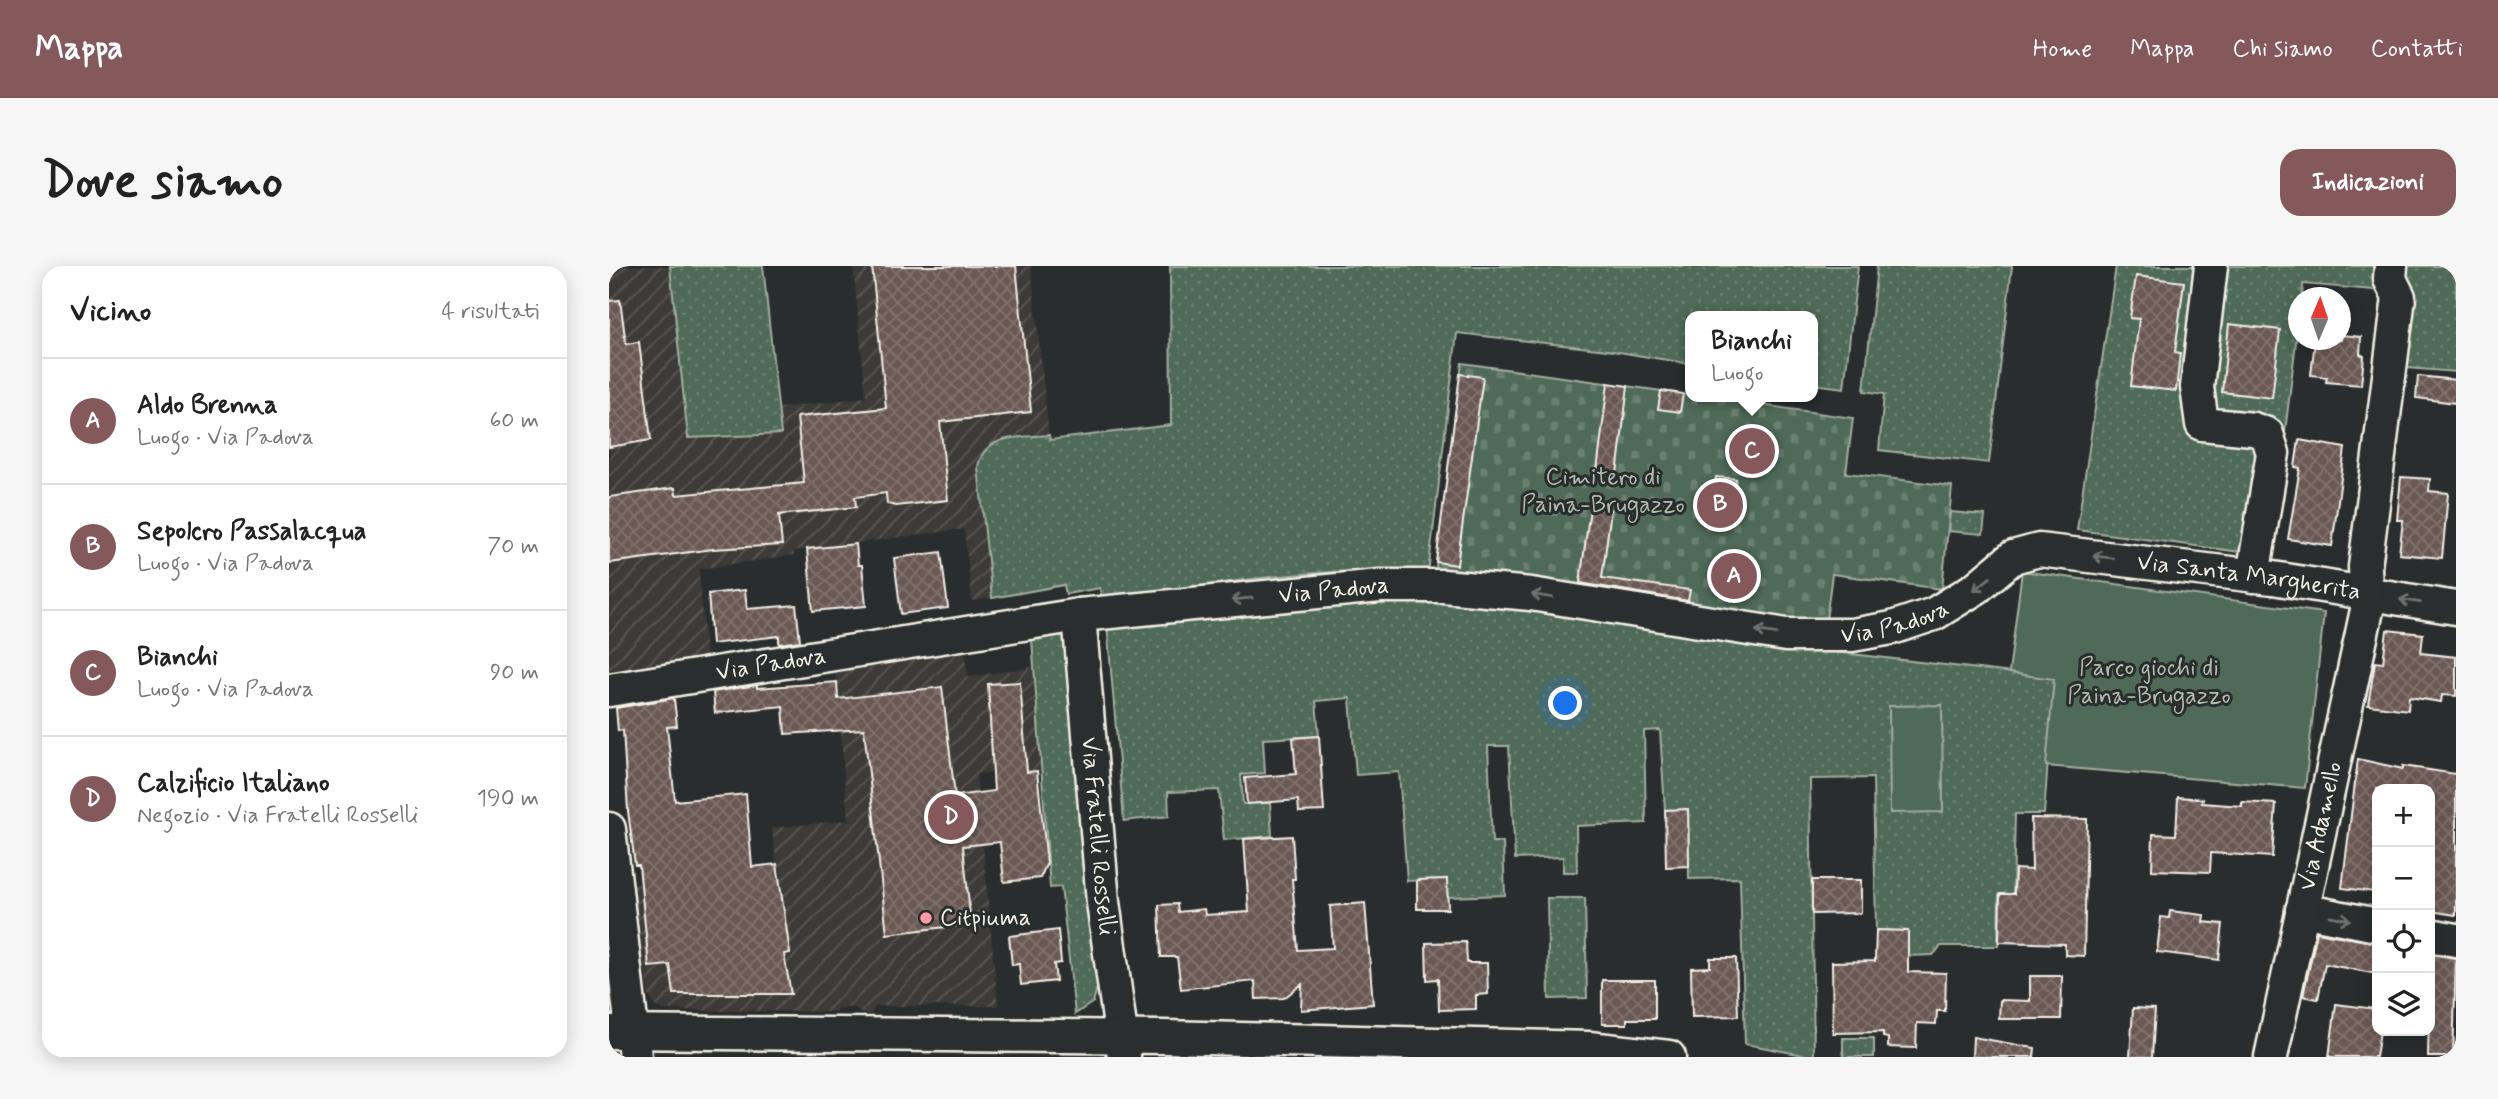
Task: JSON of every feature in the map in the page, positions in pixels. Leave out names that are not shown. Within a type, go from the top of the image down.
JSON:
[{"type":"street","points":[[2211,266],[2197,387],[2202,424],[2253,429],[2267,434],[2273,453],[2253,576]]},
{"type":"street","name":"Via Adamello","points":[[2271,1057],[2367,610],[2365,567],[2399,297],[2390,279],[2391,266]]},
{"type":"street","name":"Via Santa Margherita","points":[[2039,550],[2253,576],[2456,608]]},
{"type":"street","name":"Via Padova","points":[[609,690],[1079,615],[1380,586],[1443,586],[1531,594],[1786,635],[1852,635],[1892,628],[1934,614],[1976,588],[2013,557],[2039,550]]},
{"type":"street","name":"Via Fratelli Rosselli","points":[[1079,615],[1103,902],[1123,1047]]},
{"type":"street","points":[[609,829],[625,1040],[1123,1047],[1588,1048],[1669,1057]]},
{"type":"street","points":[[2302,910],[2372,924]]},
{"type":"street","points":[[2435,936],[2456,940]]},
{"type":"shaded area","points":[[609,266],[670,266],[689,438],[780,434],[778,408],[866,397],[853,266],[1031,266],[1049,435],[996,440],[978,468],[992,598],[972,601],[964,529],[794,551],[794,555],[699,569],[706,657],[609,670]]},
{"type":"shaded area","points":[[965,651],[968,677],[1033,667],[1041,771],[976,774],[998,1006],[876,1006],[871,1014],[861,1014],[856,1008],[838,1008],[834,1012],[664,1010],[656,1007],[648,994],[633,885],[776,864],[772,828],[848,820],[835,667]]},
{"type":"green space","points":[[670,266],[763,266],[781,434],[688,438]]},
{"type":"green space","points":[[1170,266],[1858,266],[1844,388],[1818,385],[1818,311],[1685,311],[1685,363],[1607,350],[1457,333],[1428,573],[1348,571],[1307,574],[1102,601],[1100,588],[1066,594],[1064,585],[992,598],[978,467],[988,448],[1005,439],[1016,437],[1049,435],[1050,440],[1171,425]]},
{"type":"green space","points":[[1877,266],[2012,266],[1989,463],[1879,450],[1884,394],[1864,391]]},
{"type":"green space","points":[[2116,266],[2456,266],[2456,372],[2395,367],[2386,291],[2303,284],[2303,287],[2288,287],[2288,350],[2295,350],[2270,556],[2077,530]]},
{"type":"green space","name":"Cimitero di Paina-Brugazzo","points":[[1462,363],[1685,394],[1685,402],[1739,402],[1853,418],[1846,473],[1952,486],[1942,589],[1832,574],[1825,628],[1552,591],[1541,578],[1525,576],[1513,584],[1435,574]]},
{"type":"green space","points":[[1950,512],[1985,515],[1983,534],[1948,531]]},
{"type":"green space","name":"Parco giochi di Paina-Brugazzo","points":[[2022,571],[2324,613],[2305,788],[2046,766],[2054,679],[2009,673]]},
{"type":"green space","points":[[1392,596],[1502,605],[1733,640],[2054,678],[2044,814],[2015,814],[2013,894],[1999,894],[1998,946],[1941,946],[1933,955],[1908,956],[1908,931],[1876,930],[1873,778],[1810,779],[1814,1057],[1745,1044],[1740,878],[1689,879],[1688,810],[1665,810],[1660,730],[1644,731],[1646,823],[1576,826],[1577,872],[1563,872],[1563,857],[1515,859],[1509,746],[1488,746],[1492,842],[1503,842],[1505,895],[1447,897],[1446,879],[1407,881],[1399,772],[1356,775],[1350,698],[1316,701],[1319,736],[1263,739],[1265,773],[1241,775],[1243,804],[1270,803],[1272,836],[1224,840],[1219,790],[1168,792],[1169,816],[1124,821],[1107,624]]},
{"type":"green space","points":[[1067,635],[1100,979],[1093,1002],[1075,1014],[1061,887],[1050,888],[1032,639]]},
{"type":"green space","points":[[1942,705],[1943,812],[1890,813],[1889,706]]},
{"type":"green space","points":[[1547,898],[1585,898],[1587,998],[1549,999]]},
{"type":"green space","points":[[1843,1038],[1874,1038],[1874,1057],[1843,1057]]},
{"type":"building","points":[[872,266],[1016,266],[1031,412],[940,422],[948,500],[896,506],[887,504],[886,493],[855,497],[856,507],[779,515],[782,545],[713,549],[609,563],[609,497],[675,488],[676,495],[804,483],[797,417],[886,408]]},
{"type":"building","points":[[2136,276],[2184,282],[2175,352],[2180,353],[2176,391],[2131,386],[2139,319],[2130,318]]},
{"type":"building","points":[[620,300],[626,344],[639,342],[651,440],[609,447],[609,301]]},
{"type":"building","points":[[2229,324],[2280,330],[2272,398],[2222,392]]},
{"type":"building","points":[[2351,336],[2361,337],[2360,354],[2364,356],[2361,385],[2326,382],[2327,377],[2311,375],[2314,350],[2351,350]]},
{"type":"building","points":[[1460,374],[1483,377],[1457,565],[1436,562]]},
{"type":"building","points":[[2418,376],[2456,380],[2456,403],[2416,398]]},
{"type":"building","points":[[1608,383],[1628,386],[1617,474],[1597,471]]},
{"type":"building","points":[[1661,391],[1683,394],[1680,412],[1658,409]]},
{"type":"building","points":[[1744,440],[1763,443],[1760,462],[1742,460]]},
{"type":"building","points":[[2299,440],[2345,448],[2332,546],[2288,539],[2300,468],[2295,467]]},
{"type":"building","points":[[1716,477],[1736,479],[1728,515],[1711,513]]},
{"type":"building","points":[[2401,477],[2430,479],[2429,491],[2448,493],[2442,558],[2399,554],[2403,520],[2397,520]]},
{"type":"building","points":[[1590,508],[1611,510],[1602,578],[1690,590],[1688,601],[1580,583]]},
{"type":"building","points":[[856,544],[858,565],[862,565],[866,606],[813,611],[807,549]]},
{"type":"building","points":[[941,552],[948,608],[901,614],[894,558]]},
{"type":"building","points":[[745,590],[747,609],[796,605],[800,641],[779,644],[779,636],[712,644],[708,594]]},
{"type":"building","points":[[2387,630],[2423,634],[2421,653],[2456,657],[2456,696],[2442,695],[2441,702],[2409,697],[2408,710],[2368,705],[2375,662],[2383,663]]},
{"type":"building","points":[[837,682],[838,699],[942,687],[955,796],[994,791],[988,684],[1020,682],[1027,772],[1037,771],[1047,863],[1040,878],[1004,882],[1000,842],[963,846],[971,924],[887,934],[864,729],[785,734],[783,706],[715,713],[713,692],[757,685],[757,688]]},
{"type":"building","points":[[674,698],[677,726],[667,727],[675,801],[746,794],[752,867],[777,864],[790,953],[784,954],[791,994],[674,994],[670,965],[649,967],[639,865],[635,865],[628,811],[623,730],[618,731],[616,708]]},
{"type":"building","points":[[1319,736],[1324,811],[1299,812],[1298,800],[1247,804],[1245,778],[1296,774],[1293,738]]},
{"type":"building","points":[[2358,759],[2403,769],[2403,766],[2456,774],[2456,915],[2435,912],[2435,784],[2372,784],[2372,892],[2342,888]]},
{"type":"building","points":[[2178,797],[2203,799],[2202,803],[2242,806],[2242,802],[2276,804],[2272,857],[2211,853],[2210,872],[2152,870],[2153,834],[2176,835]]},
{"type":"building","points":[[1688,809],[1689,866],[1666,867],[1665,810]]},
{"type":"building","points":[[2031,818],[2087,819],[2084,956],[2065,955],[2065,944],[1999,942],[2000,894],[2014,894],[2015,869],[2032,870]]},
{"type":"building","points":[[1292,836],[1295,879],[1292,879],[1298,950],[1333,948],[1330,906],[1365,903],[1373,1004],[1301,1010],[1302,984],[1284,998],[1256,999],[1255,981],[1181,989],[1177,957],[1161,957],[1159,905],[1177,904],[1178,912],[1204,909],[1205,915],[1249,912],[1244,839]]},
{"type":"building","points":[[1447,879],[1448,909],[1417,909],[1417,880]]},
{"type":"building","points":[[1812,880],[1861,880],[1861,913],[1812,914]]},
{"type":"building","points":[[2170,911],[2204,915],[2203,922],[2223,924],[2219,960],[2157,952],[2161,917],[2169,918]]},
{"type":"building","points":[[1058,930],[1061,963],[1054,964],[1056,981],[1021,985],[1019,964],[1012,965],[1009,936]]},
{"type":"building","points":[[1876,930],[1908,931],[1908,972],[1946,973],[1945,1011],[1937,1011],[1936,1024],[1917,1023],[1916,1048],[1888,1047],[1888,1038],[1883,1037],[1883,1032],[1833,1033],[1832,962],[1875,961]]},
{"type":"building","points":[[2317,932],[2372,942],[2372,973],[2325,964],[2318,999],[2303,996]]},
{"type":"building","points":[[1466,942],[1467,963],[1487,963],[1488,994],[1476,995],[1476,1009],[1439,1010],[1438,979],[1427,980],[1426,943]]},
{"type":"building","points":[[2435,955],[2456,958],[2453,1057],[2428,1057],[2428,1036],[2435,1036]]},
{"type":"building","points":[[1710,958],[1736,958],[1738,1016],[1692,1017],[1691,968],[1710,967]]},
{"type":"building","points":[[2030,976],[2062,976],[2061,1019],[1999,1019],[2000,1000],[2030,1001]]},
{"type":"building","points":[[1602,980],[1655,980],[1655,1019],[1627,1019],[1627,1024],[1602,1024]]},
{"type":"building","points":[[2336,1004],[2372,1008],[2372,1036],[2379,1036],[2376,1057],[2329,1057]]},
{"type":"building","points":[[2133,1008],[2155,1009],[2152,1057],[2130,1057]]},
{"type":"building","points":[[1973,1037],[2035,1048],[2034,1057],[1972,1057]]},
{"type":"place","name":"Bianchi","points":[[1752,451]]},
{"type":"place","name":"Sepolcro Passalacqua","points":[[1720,505]]},
{"type":"place","name":"Aldo Brenna","points":[[1734,576]]},
{"type":"place","name":"Calzificio Italiano","points":[[951,817]]},
{"type":"place","name":"Citpiuma","points":[[926,918]]}]
